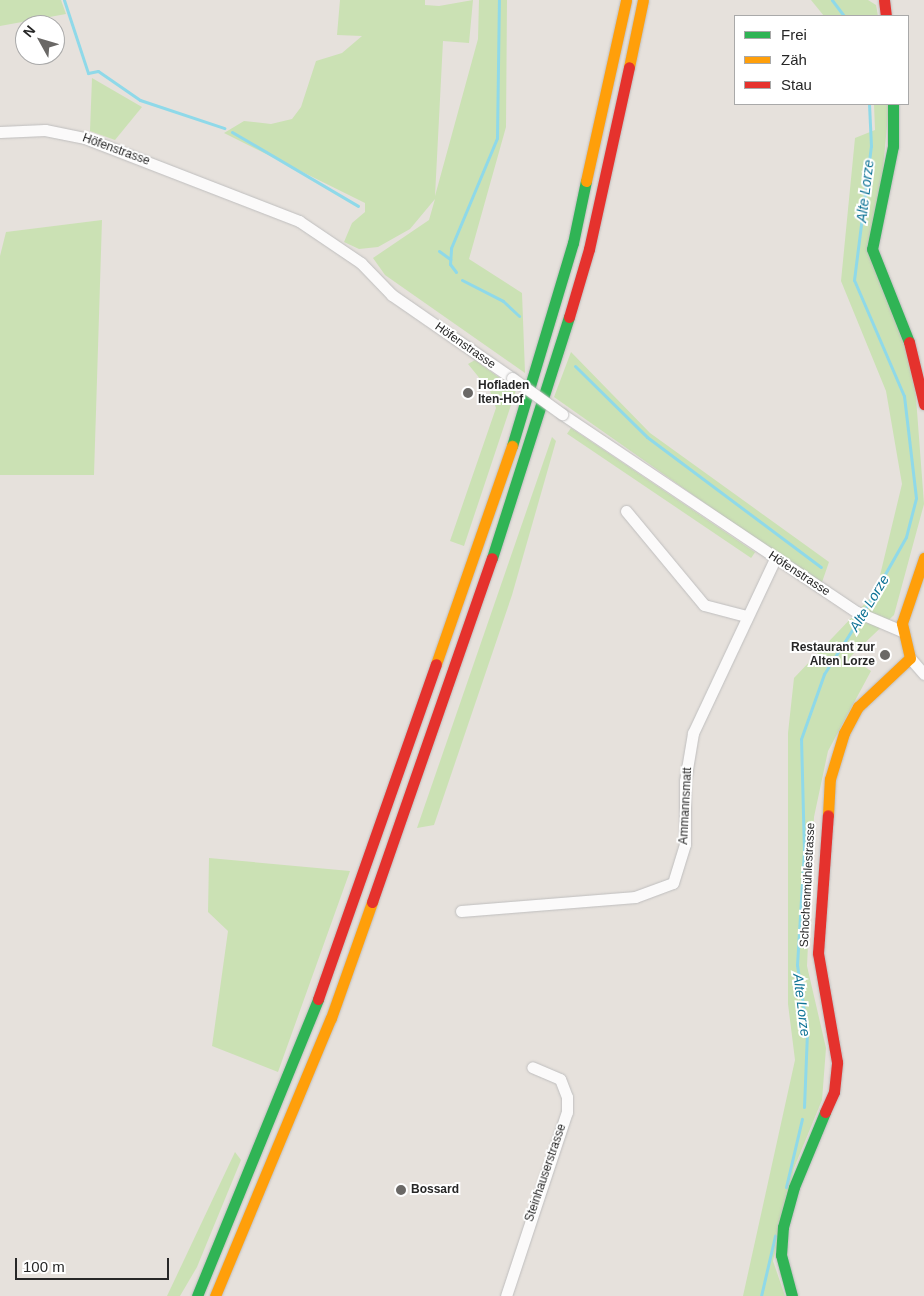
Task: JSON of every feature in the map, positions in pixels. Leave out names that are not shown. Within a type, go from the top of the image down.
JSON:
[{"type":"main road","points":[[197,1296],[311,1020],[508,458],[573,243],[626,0]]},
{"type":"main road","points":[[215,1296],[327,1027],[522,473],[589,249],[643,0]]},
{"type":"main road","points":[[884,0],[886,15]]},
{"type":"main road","points":[[893,105],[893,146],[872,249],[908,336],[924,404]]},
{"type":"main road","points":[[910,658],[911,647],[902,631],[924,558]]},
{"type":"main road","name":"Schochenmühlestrasse","points":[[792,1296],[781,1255],[783,1227],[794,1187],[834,1092],[837,1062],[818,953],[830,779],[844,733],[858,708],[910,658]]},
{"type":"street","name":"Höfenstrasse","points":[[0,132],[45,130],[85,138],[299,221],[361,263],[392,295],[775,559],[881,626],[902,631]]},
{"type":"street","points":[[626,511],[704,605],[746,616]]},
{"type":"street","name":"Ammannsmatt","points":[[461,911],[635,897],[673,883],[685,844],[685,781],[693,733],[746,616],[775,559]]},
{"type":"street","points":[[910,658],[924,674]]},
{"type":"street","name":"Steinhauserstrasse","points":[[506,1296],[566,1112],[567,1097],[560,1079],[532,1067]]},
{"type":"green space","points":[[0,0],[61,0],[66,14],[15,15],[15,23],[0,26]]},
{"type":"green space","points":[[340,0],[425,0],[425,5],[439,6],[473,0],[469,43],[443,41],[435,196],[478,39],[479,0],[507,0],[506,127],[469,259],[522,293],[525,373],[385,275],[373,258],[429,220],[435,199],[410,229],[378,247],[359,249],[344,242],[352,223],[365,212],[365,203],[224,133],[244,121],[271,124],[292,119],[301,107],[316,61],[342,53],[362,36],[337,35]]},
{"type":"green space","points":[[811,0],[868,0],[876,5],[878,15],[823,15]]},
{"type":"green space","points":[[92,78],[142,107],[115,140],[90,131]]},
{"type":"green space","points":[[874,105],[889,105],[880,201],[867,247],[914,371],[924,504],[894,615],[850,657],[871,671],[828,751],[814,817],[807,966],[826,1048],[822,1100],[794,1168],[773,1261],[785,1296],[743,1296],[795,1060],[788,1004],[788,733],[794,678],[876,592],[902,484],[886,391],[841,281],[855,138],[875,130]]},
{"type":"green space","points":[[102,220],[94,475],[0,475],[0,256],[6,232]]},
{"type":"green space","points":[[571,352],[650,433],[829,562],[821,585],[554,397]]},
{"type":"green space","points":[[475,360],[516,390],[464,546],[450,541],[496,408],[490,391],[468,364]]},
{"type":"green space","points":[[571,428],[755,552],[751,558],[567,434]]},
{"type":"green space","points":[[552,437],[556,441],[512,595],[434,825],[417,828]]},
{"type":"green space","points":[[209,858],[350,871],[278,1072],[212,1046],[228,931],[208,912]]},
{"type":"green space","points":[[235,1152],[241,1160],[197,1267],[180,1296],[167,1296]]},
{"type":"waterway","points":[[64,0],[88,73],[98,71],[140,100],[224,128]]},
{"type":"waterway","points":[[456,272],[450,264],[451,248],[497,138],[499,0]]},
{"type":"waterway","name":"Alte Lorze","points":[[832,0],[843,15]]},
{"type":"waterway","name":"Alte Lorze","points":[[864,611],[906,537],[916,498],[904,396],[854,280],[871,146],[869,105]]},
{"type":"waterway","points":[[232,132],[358,206]]},
{"type":"waterway","points":[[439,251],[450,259]]},
{"type":"waterway","points":[[462,280],[503,301],[519,316]]},
{"type":"waterway","points":[[575,366],[647,437],[821,567]]},
{"type":"waterway","name":"Alte Lorze","points":[[804,1107],[807,1031],[797,965],[804,852],[801,739],[824,674],[861,616]]},
{"type":"waterway","name":"Alte Lorze","points":[[786,1187],[802,1119]]},
{"type":"waterway","name":"Alte Lorze","points":[[761,1296],[775,1236]]},
{"type":"traffic: fast","points":[[893,105],[893,146],[872,249],[909,342]]},
{"type":"traffic: fast","points":[[512,446],[573,243],[586,181]]},
{"type":"traffic: fast","points":[[492,558],[569,317]]},
{"type":"traffic: fast","points":[[197,1296],[318,999]]},
{"type":"traffic: fast","points":[[792,1296],[781,1255],[783,1227],[794,1187],[825,1112]]},
{"type":"traffic: slow","points":[[586,181],[626,0]]},
{"type":"traffic: slow","points":[[629,67],[643,0]]},
{"type":"traffic: slow","points":[[436,664],[512,446]]},
{"type":"traffic: slow","points":[[828,815],[830,779],[844,733],[858,707],[910,658],[902,623],[924,558]]},
{"type":"traffic: slow","points":[[215,1296],[331,1018],[372,902]]},
{"type":"traffic: jam","points":[[884,0],[886,15]]},
{"type":"traffic: jam","points":[[569,317],[589,249],[629,67]]},
{"type":"traffic: jam","points":[[909,342],[924,404]]},
{"type":"traffic: jam","points":[[372,902],[492,558]]},
{"type":"traffic: jam","points":[[318,999],[436,664]]},
{"type":"traffic: jam","points":[[825,1112],[834,1092],[837,1062],[818,953],[828,815]]},
{"type":"place","name":"Hofladen Iten-Hof","points":[[468,393]]},
{"type":"place","name":"Restaurant zur Alten Lorze","points":[[885,655]]},
{"type":"place","name":"Bossard","points":[[401,1190]]}]
